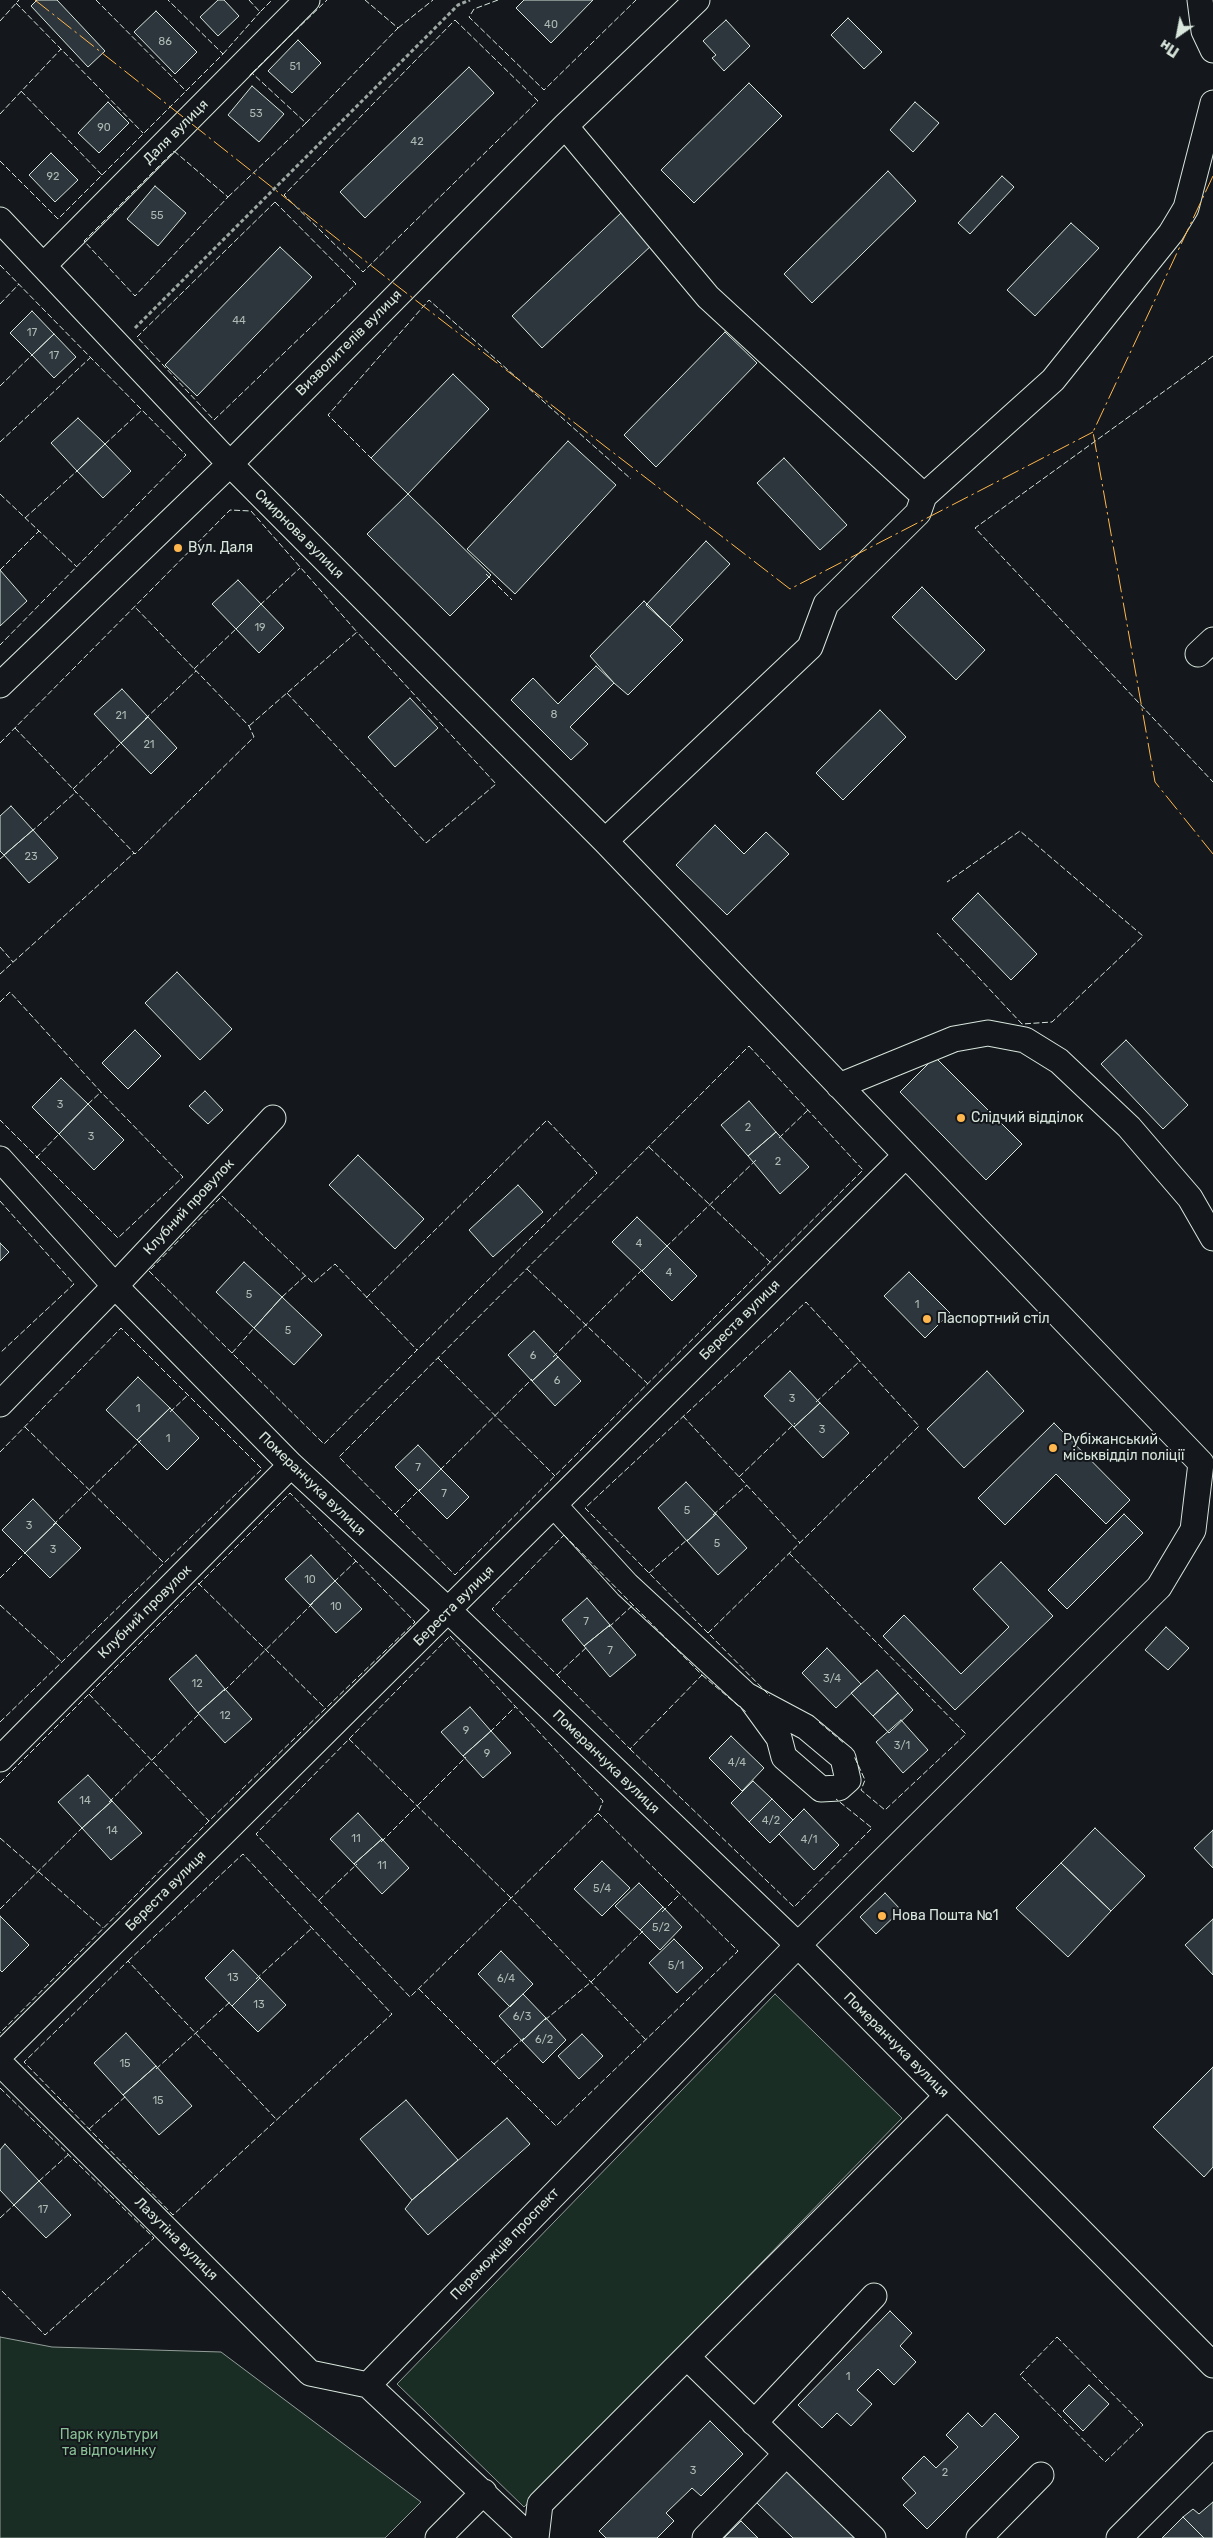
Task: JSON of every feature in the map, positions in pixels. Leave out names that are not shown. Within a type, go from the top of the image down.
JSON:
[{"type":"street","name":"Даля вулиця","points":[[44,265],[307,0]]},
{"type":"street","name":"Визволителів вулиця","points":[[0,685],[230,464],[565,126],[697,0]]},
{"type":"street","points":[[1200,0],[1204,31],[1213,50]]},
{"type":"street","points":[[604,842],[810,647],[826,604],[918,513],[924,496],[1053,380],[1171,233],[1186,208],[1213,103]]},
{"type":"street","points":[[565,126],[708,297],[924,496]]},
{"type":"street","name":"Смирнова вулиця","points":[[0,220],[230,464],[604,842],[1201,1463],[1206,1487]]},
{"type":"street","points":[[839,1086],[954,1039],[988,1033],[1025,1040],[1059,1060],[1129,1127],[1190,1198],[1213,1238]]},
{"type":"street","name":"Клубний провулок","points":[[0,1404],[115,1286],[273,1118]]},
{"type":"street","name":"Береста вулиця","points":[[0,2055],[906,1155]]},
{"type":"street","name":"Померанчука вулиця","points":[[0,1159],[115,1286],[290,1465],[448,1611],[798,1945],[1213,2365]]},
{"type":"street","name":"Клубний провулок","points":[[0,1759],[290,1465]]},
{"type":"street","name":"Переможців проспект","points":[[368,2385],[798,1945],[1159,1587],[1193,1530],[1206,1487]]},
{"type":"street","points":[[554,1505],[627,1586],[750,1698]]},
{"type":"street","name":"Лазутіна вулиця","points":[[0,2064],[310,2373],[368,2385]]},
{"type":"street","points":[[536,2538],[540,2504],[947,2096]]},
{"type":"street","points":[[754,2423],[874,2296]]},
{"type":"street","points":[[687,2357],[873,2538]]},
{"type":"street","points":[[368,2385],[531,2538]]},
{"type":"street","points":[[1119,2538],[1213,2444]]},
{"type":"street","points":[[705,2538],[786,2454]]},
{"type":"street","points":[[979,2538],[1041,2475]]},
{"type":"street","points":[[438,2538],[484,2492]]},
{"type":"path","points":[[118,344],[458,4],[470,0]]},
{"type":"green space","points":[[775,1994],[902,2118],[524,2507],[397,2384]]},
{"type":"green space","name":"Парк культури та відпочинку","points":[[0,2337],[52,2347],[221,2352],[421,2502],[385,2538],[0,2538]]},
{"type":"building","points":[[37,0],[57,0],[105,51],[88,67],[31,6]]},
{"type":"building","points":[[218,0],[224,0],[239,16],[218,36],[200,17]]},
{"type":"building","points":[[524,0],[593,0],[551,43],[516,8]]},
{"type":"building","points":[[156,11],[197,52],[175,74],[134,32]]},
{"type":"building","points":[[848,18],[882,52],[864,69],[831,35]]},
{"type":"building","points":[[726,20],[750,46],[724,71],[712,58],[716,55],[703,41]]},
{"type":"building","points":[[298,40],[321,63],[292,93],[268,71]]},
{"type":"building","points":[[469,67],[494,93],[365,218],[340,192]]},
{"type":"building","points":[[749,83],[782,116],[694,203],[661,170]]},
{"type":"building","points":[[252,86],[284,114],[259,142],[228,115]]},
{"type":"building","points":[[108,102],[129,123],[99,153],[78,133]]},
{"type":"building","points":[[915,102],[939,123],[913,152],[890,130]]},
{"type":"building","points":[[51,153],[78,180],[55,202],[29,175]]},
{"type":"building","points":[[888,171],[916,201],[812,303],[784,274]]},
{"type":"building","points":[[1002,176],[1014,187],[970,234],[958,223]]},
{"type":"building","points":[[155,186],[186,213],[158,246],[127,219]]},
{"type":"building","points":[[622,212],[653,244],[542,348],[512,316]]},
{"type":"building","points":[[1071,223],[1099,248],[1035,316],[1007,290]]},
{"type":"building","points":[[280,247],[312,277],[197,396],[165,365]]},
{"type":"building","points":[[32,311],[54,334],[32,355],[10,333]]},
{"type":"building","points":[[725,332],[757,363],[656,467],[624,435]]},
{"type":"building","points":[[54,334],[76,357],[54,378],[32,355]]},
{"type":"building","points":[[453,374],[489,409],[408,494],[371,458]]},
{"type":"building","points":[[78,418],[105,444],[77,471],[51,443]]},
{"type":"building","points":[[568,441],[616,485],[515,594],[467,549]]},
{"type":"building","points":[[105,444],[131,471],[103,498],[77,471]]},
{"type":"building","points":[[784,458],[847,525],[820,550],[757,483]]},
{"type":"building","points":[[408,494],[491,575],[450,616],[367,534]]},
{"type":"building","points":[[706,541],[730,564],[670,627],[646,605]]},
{"type":"building","points":[[0,570],[27,601],[0,626]]},
{"type":"building","points":[[238,580],[261,604],[236,629],[212,604]]},
{"type":"building","points":[[922,587],[985,650],[956,680],[892,617]]},
{"type":"building","points":[[644,601],[683,640],[628,695],[614,683],[590,656]]},
{"type":"building","points":[[261,604],[284,628],[259,653],[236,629]]},
{"type":"building","points":[[596,666],[614,683],[570,727],[588,744],[571,760],[511,700],[533,678],[558,704]]},
{"type":"building","points":[[122,689],[148,717],[121,743],[94,714]]},
{"type":"building","points":[[410,698],[438,728],[395,767],[368,737]]},
{"type":"building","points":[[880,710],[906,737],[843,800],[816,773]]},
{"type":"building","points":[[148,717],[177,748],[151,774],[121,743]]},
{"type":"building","points":[[11,806],[33,830],[4,855],[0,851],[0,816]]},
{"type":"building","points":[[715,825],[744,854],[766,832],[789,854],[727,915],[676,865]]},
{"type":"building","points":[[33,830],[58,858],[29,883],[4,855]]},
{"type":"building","points":[[978,893],[1037,954],[1011,980],[952,919]]},
{"type":"building","points":[[177,972],[232,1029],[200,1060],[145,1003]]},
{"type":"building","points":[[135,1030],[161,1056],[128,1089],[102,1063]]},
{"type":"building","points":[[1126,1040],[1188,1105],[1163,1129],[1101,1064]]},
{"type":"building","name":"Слідчий відділок","points":[[935,1057],[1022,1144],[986,1180],[900,1092]]},
{"type":"building","points":[[61,1078],[88,1104],[59,1134],[32,1107]]},
{"type":"building","points":[[205,1091],[223,1110],[208,1124],[189,1106]]},
{"type":"building","points":[[749,1101],[776,1132],[748,1156],[721,1125]]},
{"type":"building","points":[[88,1104],[124,1140],[94,1170],[59,1134]]},
{"type":"building","points":[[776,1132],[809,1167],[780,1194],[748,1156]]},
{"type":"building","points":[[358,1155],[424,1219],[395,1249],[329,1185]]},
{"type":"building","points":[[518,1185],[543,1212],[493,1257],[469,1230]]},
{"type":"building","points":[[637,1217],[667,1246],[642,1271],[612,1242]]},
{"type":"building","points":[[0,1243],[9,1252],[0,1261]]},
{"type":"building","points":[[667,1246],[697,1276],[672,1301],[642,1271]]},
{"type":"building","points":[[244,1262],[282,1297],[254,1328],[216,1292]]},
{"type":"building","points":[[909,1272],[950,1313],[925,1338],[884,1296]]},
{"type":"building","points":[[282,1297],[322,1335],[294,1365],[254,1328]]},
{"type":"building","points":[[534,1331],[558,1357],[532,1381],[508,1355]]},
{"type":"building","points":[[558,1357],[581,1381],[555,1406],[532,1381]]},
{"type":"building","points":[[790,1371],[820,1403],[794,1427],[764,1396]]},
{"type":"building","points":[[987,1371],[1024,1411],[964,1468],[927,1429]]},
{"type":"building","points":[[138,1377],[170,1408],[137,1440],[106,1410]]},
{"type":"building","points":[[820,1403],[849,1433],[823,1458],[794,1427]]},
{"type":"building","points":[[170,1408],[199,1438],[167,1470],[137,1440]]},
{"type":"building","name":"Рубіжанський міськвідділ поліції","points":[[1054,1423],[1130,1500],[1106,1524],[1056,1474],[1005,1525],[978,1498]]},
{"type":"building","points":[[418,1445],[441,1469],[419,1491],[395,1467]]},
{"type":"building","points":[[441,1469],[469,1497],[447,1519],[419,1491]]},
{"type":"building","points":[[686,1482],[716,1514],[687,1541],[658,1508]]},
{"type":"building","points":[[33,1499],[56,1523],[25,1553],[2,1530]]},
{"type":"building","points":[[716,1514],[747,1548],[718,1575],[687,1541]]},
{"type":"building","points":[[1124,1514],[1143,1533],[1067,1609],[1048,1590]]},
{"type":"building","points":[[56,1523],[81,1548],[50,1578],[25,1553]]},
{"type":"building","points":[[311,1555],[335,1581],[310,1605],[285,1579]]},
{"type":"building","points":[[1001,1562],[1053,1616],[955,1710],[883,1636],[904,1615],[961,1674],[1009,1627],[973,1589]]},
{"type":"building","points":[[335,1581],[362,1609],[336,1633],[310,1605]]},
{"type":"building","points":[[587,1598],[610,1625],[584,1646],[562,1620]]},
{"type":"building","points":[[610,1625],[636,1655],[610,1677],[584,1646]]},
{"type":"building","points":[[1166,1627],[1189,1648],[1168,1670],[1145,1650]]},
{"type":"building","points":[[827,1648],[861,1684],[836,1708],[802,1673]]},
{"type":"building","points":[[196,1655],[225,1689],[198,1713],[169,1679]]},
{"type":"building","points":[[877,1670],[898,1693],[873,1716],[851,1693]]},
{"type":"building","points":[[225,1689],[252,1719],[225,1743],[198,1713]]},
{"type":"building","points":[[898,1693],[913,1710],[889,1733],[873,1716]]},
{"type":"building","points":[[470,1707],[491,1731],[463,1756],[441,1732]]},
{"type":"building","points":[[901,1720],[928,1750],[903,1773],[876,1742]]},
{"type":"building","points":[[491,1731],[511,1753],[483,1778],[463,1756]]},
{"type":"building","points":[[731,1736],[764,1768],[742,1791],[709,1758]]},
{"type":"building","points":[[88,1775],[112,1801],[82,1828],[58,1802]]},
{"type":"building","points":[[753,1781],[772,1799],[749,1822],[731,1803]]},
{"type":"building","points":[[772,1799],[793,1820],[770,1843],[749,1822]]},
{"type":"building","points":[[112,1801],[142,1833],[111,1860],[82,1828]]},
{"type":"building","points":[[804,1809],[839,1845],[814,1870],[779,1834]]},
{"type":"building","points":[[358,1813],[382,1839],[354,1864],[330,1839]]},
{"type":"building","points":[[1095,1828],[1145,1876],[1111,1911],[1061,1863]]},
{"type":"building","points":[[1213,1830],[1213,1868],[1194,1848]]},
{"type":"building","points":[[382,1839],[409,1868],[382,1894],[354,1864]]},
{"type":"building","points":[[602,1861],[630,1888],[602,1916],[574,1889]]},
{"type":"building","points":[[1061,1863],[1111,1911],[1068,1957],[1016,1908]]},
{"type":"building","points":[[639,1883],[663,1907],[640,1930],[615,1906]]},
{"type":"building","points":[[885,1893],[901,1910],[876,1934],[860,1917]]},
{"type":"building","points":[[663,1907],[682,1927],[660,1950],[640,1930]]},
{"type":"building","points":[[0,1916],[29,1945],[2,1972],[0,1970]]},
{"type":"building","points":[[1213,1919],[1213,1975],[1185,1945]]},
{"type":"building","points":[[674,1939],[703,1968],[677,1993],[649,1963]]},
{"type":"building","points":[[233,1950],[260,1978],[232,2006],[205,1978]]},
{"type":"building","points":[[501,1951],[533,1984],[510,2007],[478,1974]]},
{"type":"building","points":[[260,1978],[286,2005],[258,2032],[232,2006]]},
{"type":"building","points":[[523,1994],[546,2018],[522,2041],[499,2016]]},
{"type":"building","points":[[546,2018],[566,2040],[543,2063],[522,2041]]},
{"type":"building","points":[[126,2033],[156,2066],[123,2095],[94,2063]]},
{"type":"building","points":[[582,2034],[603,2056],[579,2079],[558,2056]]},
{"type":"building","points":[[156,2066],[192,2106],[159,2135],[123,2095]]},
{"type":"building","points":[[1213,2067],[1213,2167],[1204,2177],[1153,2127]]},
{"type":"building","points":[[406,2100],[458,2160],[412,2200],[360,2139]]},
{"type":"building","points":[[507,2118],[530,2144],[428,2235],[405,2209],[412,2200]]},
{"type":"building","points":[[5,2144],[39,2181],[14,2205],[0,2190],[0,2150]]},
{"type":"building","points":[[39,2181],[71,2215],[46,2238],[14,2205]]},
{"type":"building","points":[[890,2311],[912,2333],[900,2346],[916,2362],[894,2385],[878,2369],[857,2390],[872,2404],[851,2426],[837,2413],[822,2428],[798,2405]]},
{"type":"building","points":[[1089,2385],[1109,2404],[1083,2431],[1063,2411]]},
{"type":"building","points":[[968,2413],[982,2427],[995,2413],[1019,2437],[927,2529],[903,2505],[916,2493],[902,2478],[924,2456],[936,2468],[958,2447],[946,2435]]},
{"type":"building","points":[[710,2421],[743,2454],[701,2496],[692,2488],[666,2513],[674,2521],[657,2538],[606,2538],[599,2531]]},
{"type":"building","points":[[789,2468],[861,2538],[793,2538],[756,2502]]},
{"type":"building","points":[[1213,2502],[1213,2538],[1204,2538],[1183,2517],[1193,2509],[1199,2514]]},
{"type":"building","points":[[1183,2517],[1204,2538],[1162,2538]]},
{"type":"building","points":[[741,2521],[758,2538],[724,2538]]},
{"type":"fence","points":[[0,21],[19,0]]},
{"type":"fence","points":[[96,0],[186,91],[223,54],[168,0]]},
{"type":"fence","points":[[249,0],[260,12],[272,0]]},
{"type":"fence","points":[[252,73],[327,0]]},
{"type":"fence","points":[[306,123],[398,28],[365,0]]},
{"type":"fence","points":[[398,28],[433,0]]},
{"type":"fence","points":[[498,0],[474,9],[469,17],[544,90],[636,0]]},
{"type":"fence","points":[[16,3],[143,133]]},
{"type":"fence","points":[[223,54],[260,12]]},
{"type":"fence","points":[[455,20],[538,101],[363,272],[284,195],[455,20]]},
{"type":"fence","points":[[0,114],[61,49]]},
{"type":"fence","points":[[228,197],[306,123],[252,73],[249,76]]},
{"type":"fence","points":[[21,91],[102,175]]},
{"type":"fence","points":[[0,161],[58,219],[186,91]]},
{"type":"fence","points":[[174,151],[228,197],[135,296],[84,241],[174,151]]},
{"type":"fence","points":[[275,202],[356,284],[214,420],[137,337],[275,202]]},
{"type":"fence","points":[[0,265],[186,455],[0,645]]},
{"type":"fence","points":[[0,304],[19,284]]},
{"type":"fence","points":[[372,459],[328,415],[429,300],[631,479]]},
{"type":"fence","points":[[0,386],[32,355]]},
{"type":"fence","points":[[1213,356],[975,528],[1213,782]]},
{"type":"fence","points":[[0,442],[91,357]]},
{"type":"fence","points":[[105,444],[142,410]]},
{"type":"fence","points":[[25,518],[77,471]]},
{"type":"fence","points":[[0,494],[77,567]]},
{"type":"fence","points":[[0,743],[230,510],[251,511],[357,632],[249,726]]},
{"type":"fence","points":[[0,570],[39,531]]},
{"type":"fence","points":[[260,605],[300,568]]},
{"type":"fence","points":[[486,574],[512,600]]},
{"type":"fence","points":[[15,728],[135,854],[254,737],[249,726],[135,607]]},
{"type":"fence","points":[[194,669],[237,628]]},
{"type":"fence","points":[[287,693],[426,843],[496,784],[357,632]]},
{"type":"fence","points":[[145,719],[196,671]]},
{"type":"fence","points":[[73,789],[122,742]]},
{"type":"fence","points":[[31,832],[76,792]]},
{"type":"fence","points":[[937,933],[1022,1024],[1052,1022],[1143,936],[1020,831],[947,882]]},
{"type":"fence","points":[[0,859],[7,853]]},
{"type":"fence","points":[[0,974],[134,853]]},
{"type":"fence","points":[[0,947],[13,962]]},
{"type":"fence","points":[[0,1002],[10,992],[101,1092],[183,1177],[118,1238],[0,1120]]},
{"type":"fence","points":[[749,1046],[863,1170],[455,1575],[339,1457],[749,1046]]},
{"type":"fence","points":[[88,1104],[101,1092]]},
{"type":"fence","points":[[779,1138],[808,1110]]},
{"type":"fence","points":[[366,1298],[547,1120],[597,1173],[417,1350]]},
{"type":"fence","points":[[36,1158],[59,1134]]},
{"type":"fence","points":[[649,1147],[770,1262]]},
{"type":"fence","points":[[666,1247],[756,1160]]},
{"type":"fence","points":[[222,1196],[313,1283],[335,1264],[417,1350],[324,1444],[149,1271],[222,1196]]},
{"type":"fence","points":[[0,1201],[74,1284],[0,1353]]},
{"type":"fence","points":[[553,1357],[644,1268]]},
{"type":"fence","points":[[527,1269],[648,1384]]},
{"type":"fence","points":[[282,1297],[306,1275]]},
{"type":"fence","points":[[708,1633],[919,1426],[806,1302],[585,1508],[708,1633],[770,1696]]},
{"type":"fence","points":[[0,1452],[121,1328],[262,1469],[164,1563],[25,1427]]},
{"type":"fence","points":[[232,1353],[254,1328]]},
{"type":"fence","points":[[438,1358],[555,1476]]},
{"type":"fence","points":[[816,1402],[860,1361]]},
{"type":"fence","points":[[440,1470],[532,1379]]},
{"type":"fence","points":[[170,1412],[188,1395]]},
{"type":"fence","points":[[683,1416],[800,1543]]},
{"type":"fence","points":[[739,1477],[795,1423]]},
{"type":"fence","points":[[53,1525],[141,1440]]},
{"type":"fence","points":[[713,1515],[747,1485]]},
{"type":"fence","points":[[395,1514],[420,1489]]},
{"type":"fence","points":[[0,1783],[290,1493],[415,1622],[209,1821],[0,2033]]},
{"type":"fence","points":[[564,1535],[702,1675],[630,1749],[492,1609],[564,1535]]},
{"type":"fence","points":[[649,1573],[688,1539]]},
{"type":"fence","points":[[0,1578],[27,1551]]},
{"type":"fence","points":[[789,1553],[966,1734],[885,1810],[861,1790],[865,1780],[854,1756]]},
{"type":"fence","points":[[334,1582],[356,1561]]},
{"type":"fence","points":[[0,1722],[164,1563]]},
{"type":"fence","points":[[198,1583],[326,1709]]},
{"type":"fence","points":[[224,1691],[313,1603]]},
{"type":"fence","points":[[0,1605],[62,1662]]},
{"type":"fence","points":[[609,1627],[633,1605]]},
{"type":"fence","points":[[450,1636],[603,1801],[598,1813],[410,1997],[256,1834],[450,1636]]},
{"type":"fence","points":[[557,1675],[588,1646]]},
{"type":"fence","points":[[702,1675],[746,1712]]},
{"type":"fence","points":[[89,1694],[209,1821]]},
{"type":"fence","points":[[490,1732],[515,1707]]},
{"type":"fence","points":[[109,1802],[200,1713]]},
{"type":"fence","points":[[819,1722],[845,1744]]},
{"type":"fence","points":[[349,1739],[511,1898],[646,2040]]},
{"type":"fence","points":[[630,1749],[794,1907],[872,1828],[836,1799]]},
{"type":"fence","points":[[381,1842],[466,1757]]},
{"type":"fence","points":[[419,1989],[556,2126],[738,1951],[598,1813]]},
{"type":"fence","points":[[0,1909],[84,1826]]},
{"type":"fence","points":[[0,1838],[103,1928]]},
{"type":"fence","points":[[128,1961],[243,1854],[392,2014],[173,2215],[24,2062],[128,1961],[276,2119]]},
{"type":"fence","points":[[319,1900],[357,1864]]},
{"type":"fence","points":[[662,1912],[680,1894]]},
{"type":"fence","points":[[256,1979],[312,1928]]},
{"type":"fence","points":[[545,2020],[591,1982],[643,1931]]},
{"type":"fence","points":[[156,2069],[230,2002]]},
{"type":"fence","points":[[494,2064],[524,2038]]},
{"type":"fence","points":[[0,2088],[154,2238],[45,2335],[0,2289]]},
{"type":"fence","points":[[89,2129],[126,2096]]},
{"type":"fence","points":[[39,2181],[69,2154]]},
{"type":"fence","points":[[0,2218],[14,2205]]},
{"type":"fence","points":[[1057,2337],[1143,2425],[1105,2462],[1020,2375],[1057,2337]]},
{"type":"power","points":[[35,0],[383,275],[790,589],[1093,432]]},
{"type":"power","points":[[1213,176],[1093,432],[1155,782],[1213,854]]},
{"type":"place","name":"Вул. Даля","points":[[178,548]]},
{"type":"place","name":"Слідчий відділок","points":[[961,1118]]},
{"type":"place","name":"Паспортний стіл","points":[[927,1319]]},
{"type":"place","name":"Рубіжанський міськвідділ поліції","points":[[1053,1448]]},
{"type":"place","name":"Нова Пошта №1","points":[[882,1916]]}]
